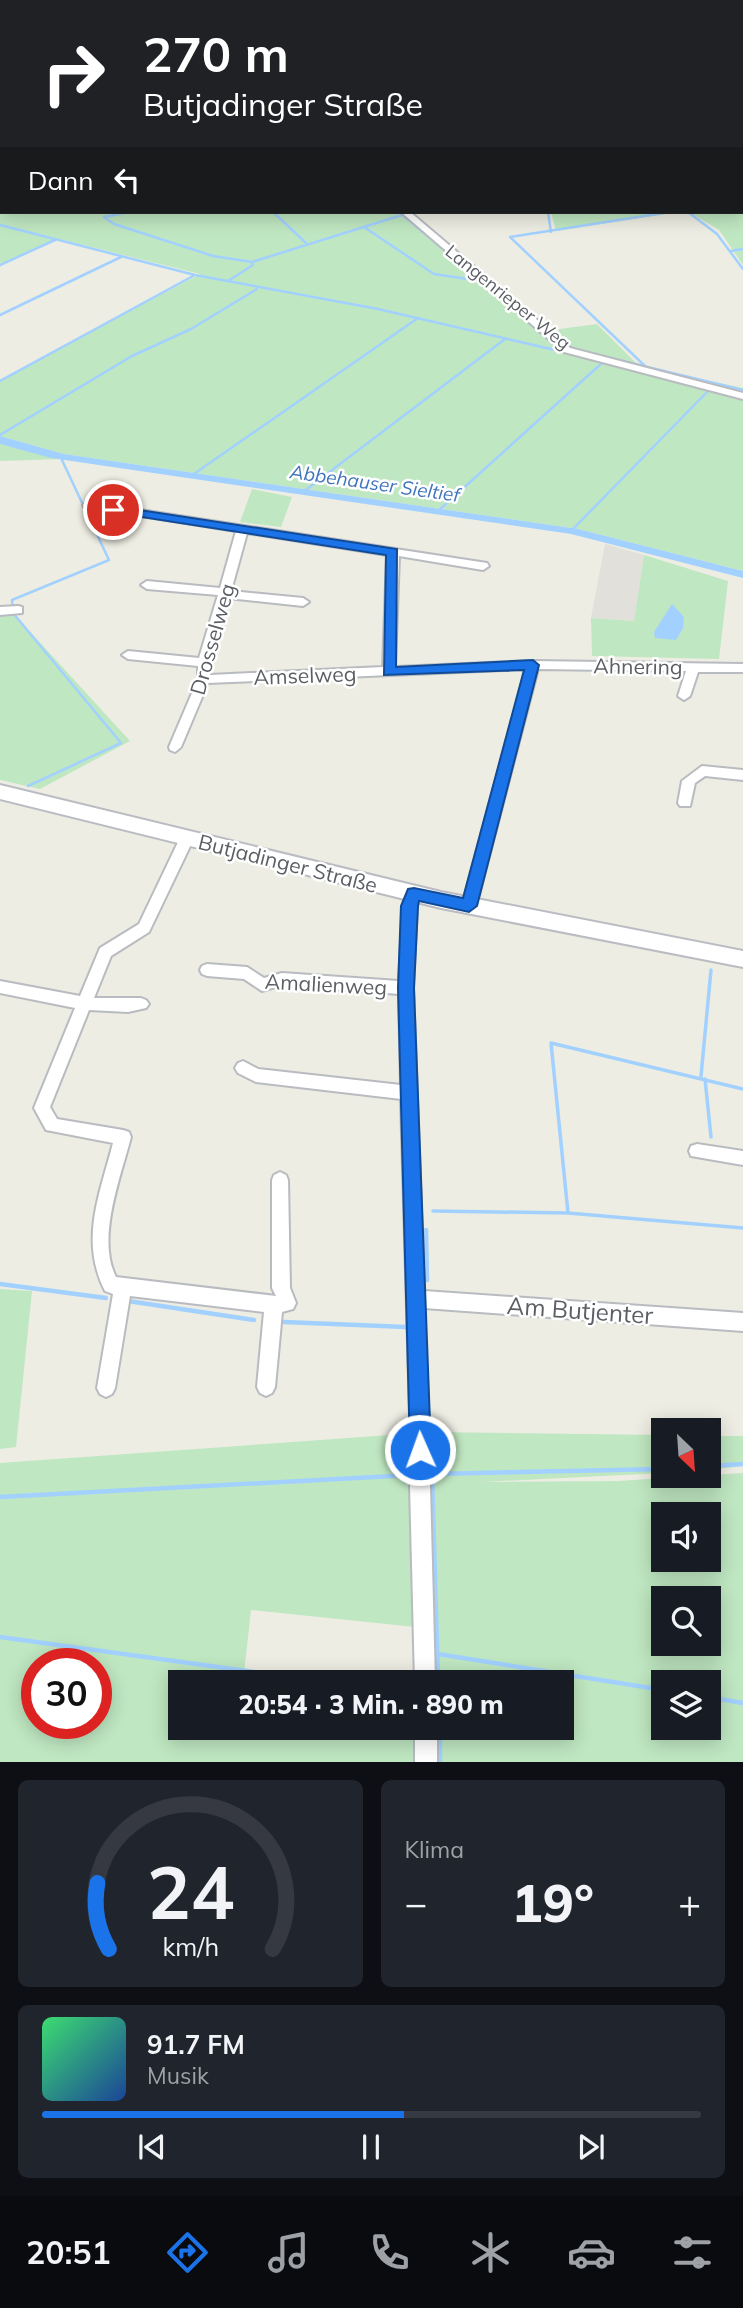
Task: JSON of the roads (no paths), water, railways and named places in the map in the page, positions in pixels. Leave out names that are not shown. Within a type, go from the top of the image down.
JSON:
[{"type":"main road","name":"Butjadinger Straße","points":[[0,792],[414,894],[743,959]]},
{"type":"street","name":"Langenrieper Weg","points":[[407,214],[567,350],[743,396]]},
{"type":"street","points":[[88,505],[483,566]]},
{"type":"street","name":"Drosselweg","points":[[175,747],[204,679],[204,663],[242,530]]},
{"type":"street","points":[[389,672],[393,552]]},
{"type":"street","points":[[148,585],[303,601]]},
{"type":"street","points":[[1,611],[18,610]]},
{"type":"street","points":[[128,655],[204,663]]},
{"type":"street","points":[[469,906],[533,665]]},
{"type":"street","name":"Amselweg","points":[[204,679],[533,665]]},
{"type":"street","name":"Ahnering","points":[[533,665],[743,668]]},
{"type":"street","points":[[684,696],[693,667]]},
{"type":"street","points":[[685,803],[689,781],[702,771],[743,775]]},
{"type":"street","points":[[187,838],[144,928],[105,952],[41,1108],[52,1125],[123,1137],[101,1234],[104,1276],[111,1285],[280,1304]]},
{"type":"street","points":[[414,894],[410,906],[406,988],[420,1450]]},
{"type":"street","name":"Amalienweg","points":[[207,970],[247,973],[262,985],[282,979],[406,988]]},
{"type":"street","points":[[0,987],[84,1002],[131,1006],[141,1004]]},
{"type":"street","points":[[243,1068],[256,1075],[409,1093]]},
{"type":"street","points":[[697,1151],[743,1158]]},
{"type":"street","points":[[265,1387],[280,1304],[280,1180]]},
{"type":"street","points":[[106,1388],[123,1287]]},
{"type":"street","name":"Am Butjenter","points":[[417,1299],[743,1322]]},
{"type":"street","points":[[420,1485],[425,1670]]},
{"type":"street","points":[[426,1740],[426,1762]]},
{"type":"water","points":[[0,436],[64,454],[578,529],[743,571],[743,578],[571,534],[51,458],[0,444]]},
{"type":"water","points":[[672,604],[684,617],[683,628],[676,640],[655,638],[654,632]]},
{"type":"waterway","points":[[120,214],[104,217],[114,224],[213,256],[252,262]]},
{"type":"waterway","points":[[275,214],[307,244]]},
{"type":"waterway","points":[[401,214],[455,259]]},
{"type":"waterway","points":[[548,214],[551,231]]},
{"type":"waterway","points":[[551,231],[657,214]]},
{"type":"waterway","points":[[691,214],[717,234],[743,269]]},
{"type":"waterway","points":[[252,262],[402,215]]},
{"type":"waterway","points":[[422,222],[573,349],[743,390]]},
{"type":"waterway","points":[[0,225],[195,275],[418,318]]},
{"type":"waterway","points":[[364,227],[434,274],[481,281],[559,349]]},
{"type":"waterway","points":[[551,231],[510,237],[645,366]]},
{"type":"waterway","points":[[0,265],[55,240]]},
{"type":"waterway","points":[[731,251],[743,249]]},
{"type":"waterway","points":[[0,315],[121,257]]},
{"type":"waterway","points":[[228,281],[253,265],[252,262]]},
{"type":"waterway","points":[[0,381],[193,276]]},
{"type":"waterway","points":[[0,435],[132,356],[191,329],[257,289]]},
{"type":"waterway","points":[[191,476],[418,318]]},
{"type":"waterway","points":[[418,318],[568,353]]},
{"type":"waterway","name":"Abbehauser Sieltief","points":[[303,492],[505,339]]},
{"type":"waterway","name":"Abbehauser Sieltief","points":[[438,511],[603,362]]},
{"type":"waterway","points":[[572,530],[710,389]]},
{"type":"waterway","points":[[28,786],[121,743],[13,613],[12,600],[109,560],[61,458]]},
{"type":"waterway","points":[[701,1076],[711,970]]},
{"type":"waterway","points":[[568,1213],[551,1043],[705,1080]]},
{"type":"waterway","points":[[705,1080],[743,1089]]},
{"type":"waterway","points":[[705,1080],[711,1137]]},
{"type":"waterway","points":[[433,1211],[568,1213]]},
{"type":"waterway","points":[[568,1213],[743,1228]]},
{"type":"waterway","points":[[426,1230],[427,1280]]},
{"type":"waterway","points":[[0,1284],[106,1298]]},
{"type":"waterway","points":[[128,1301],[254,1320]]},
{"type":"waterway","points":[[284,1322],[406,1327]]},
{"type":"waterway","points":[[721,1465],[743,1464]]},
{"type":"waterway","points":[[438,1670],[432,1474],[651,1469]]},
{"type":"waterway","points":[[0,1497],[412,1475],[412,1484]]},
{"type":"waterway","points":[[0,1637],[239,1670]]},
{"type":"waterway","points":[[438,1654],[651,1688]]},
{"type":"waterway","points":[[721,1699],[743,1703]]},
{"type":"waterway","points":[[440,1740],[440,1762]]}]
